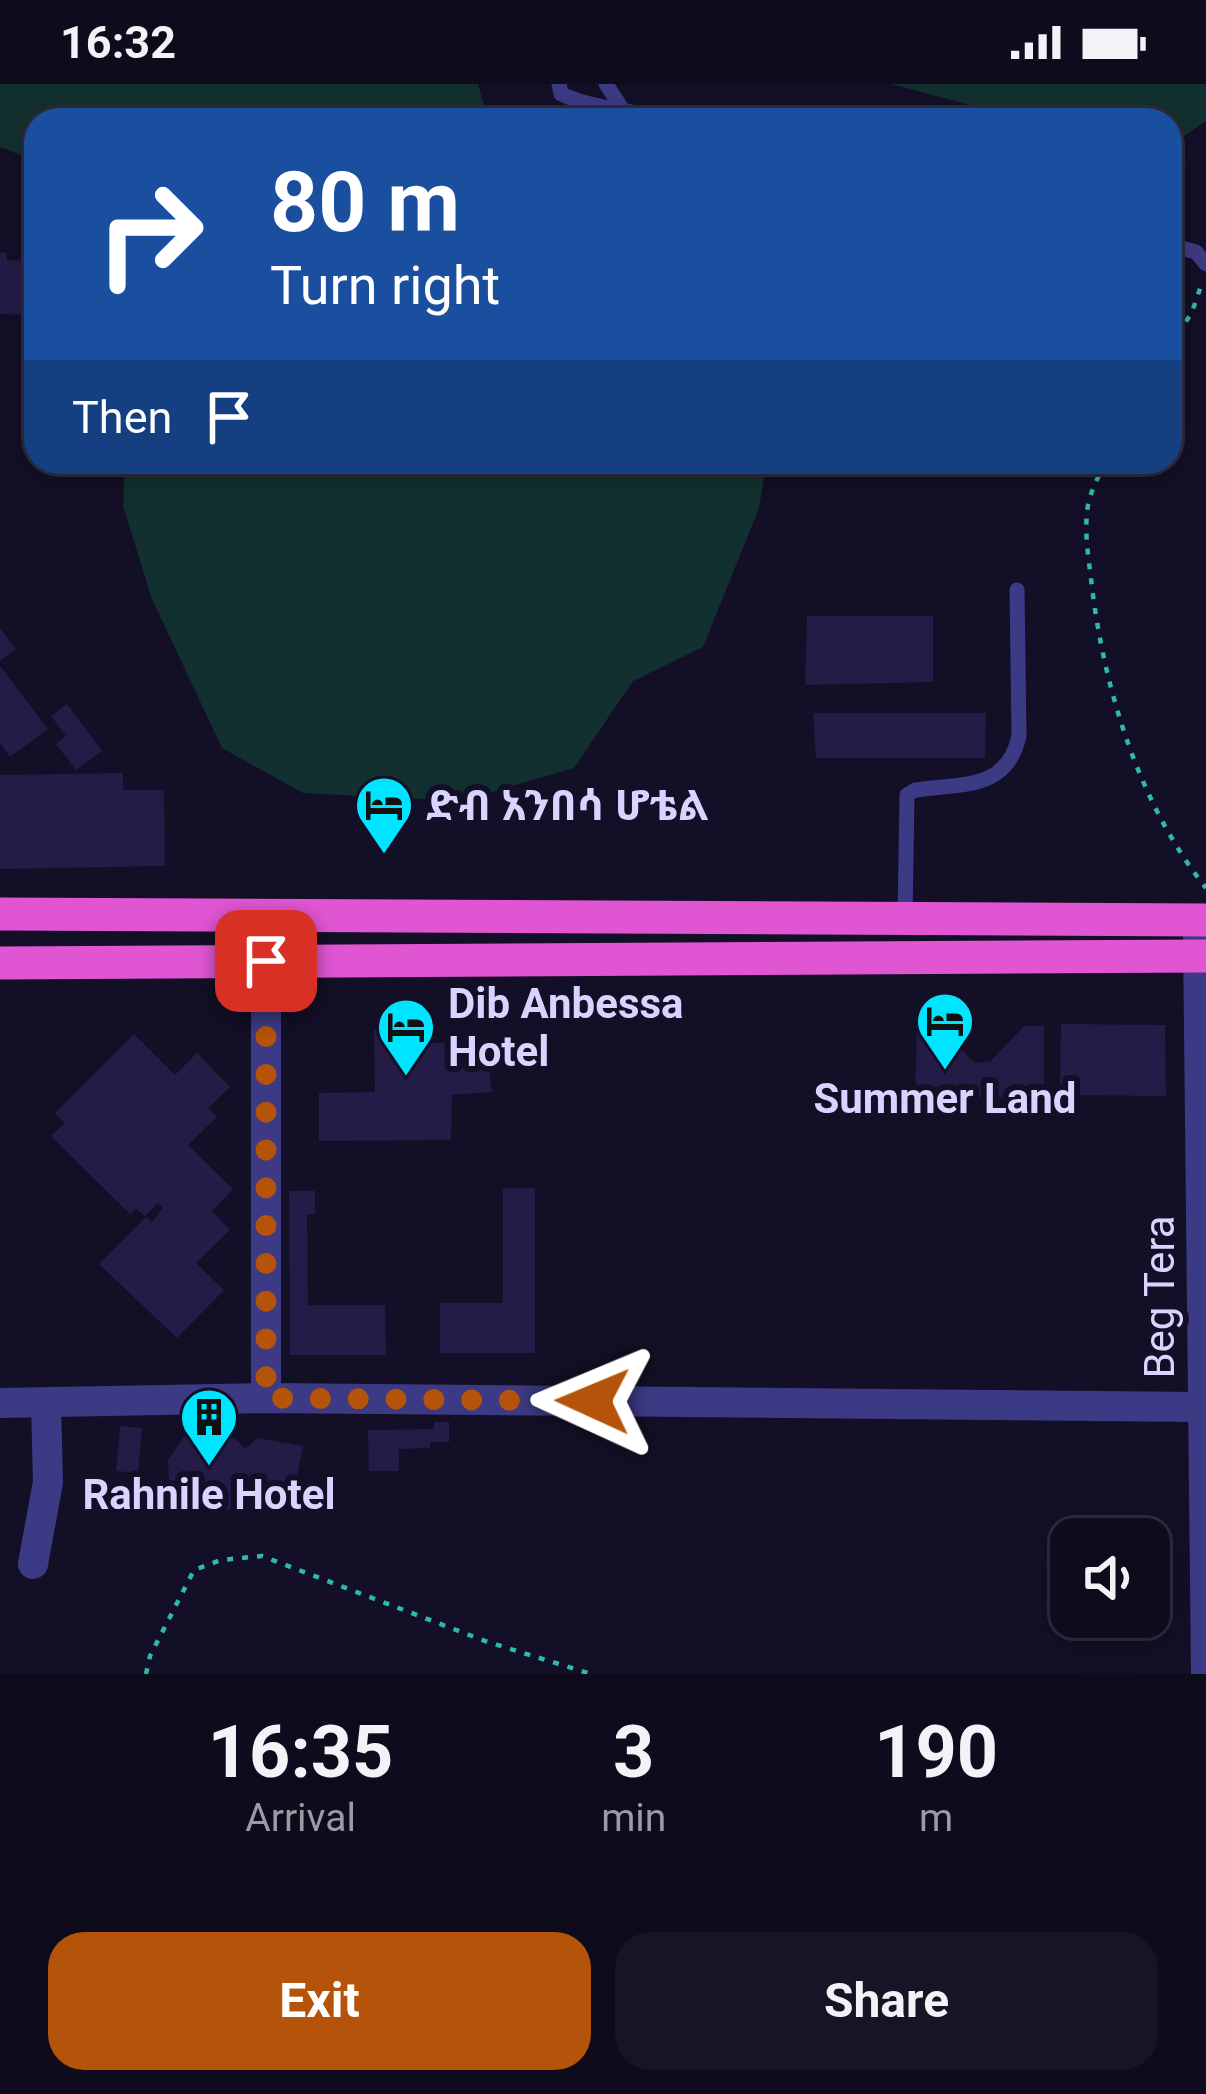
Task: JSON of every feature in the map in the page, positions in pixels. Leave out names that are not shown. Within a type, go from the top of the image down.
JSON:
[{"type":"highway","points":[[0,914],[905,916],[1204,909]]},
{"type":"highway","points":[[222,914],[223,960]]},
{"type":"highway","points":[[382,961],[383,914]]},
{"type":"highway","points":[[0,962],[1202,956]]},
{"type":"street","name":"Beg Tera","points":[[1204,909],[1206,1674]]},
{"type":"street","points":[[266,961],[266,1398]]},
{"type":"street","points":[[0,1403],[266,1398],[1202,1407]]},
{"type":"street","points":[[33,1564],[48,1482],[46,1403]]},
{"type":"lane","points":[[559,84],[562,94],[580,103],[625,108]]},
{"type":"lane","points":[[606,84],[621,107]]},
{"type":"lane","points":[[1182,248],[1196,252],[1206,264]]},
{"type":"lane","points":[[905,916],[907,795],[1006,771],[1015,755],[1017,590]]},
{"type":"path","points":[[1182,328],[1206,273]]},
{"type":"path","points":[[1100,474],[1089,501],[1086,536],[1099,644],[1134,758],[1204,909]]},
{"type":"path","points":[[146,1674],[150,1656],[194,1570],[221,1559],[262,1556],[485,1641],[591,1674]]},
{"type":"green space","points":[[0,84],[478,84],[485,108],[24,108],[24,156],[0,147]]},
{"type":"green space","points":[[891,84],[1206,84],[1206,121],[1182,138],[1182,108],[981,108]]},
{"type":"green space","points":[[124,474],[765,474],[759,508],[703,647],[633,681],[574,768],[461,801],[303,793],[222,748],[152,599],[123,506]]},
{"type":"building","points":[[0,252],[7,253],[7,260],[24,261],[24,315],[0,314]]},
{"type":"building","points":[[807,616],[933,616],[933,682],[805,685]]},
{"type":"building","points":[[0,628],[16,649],[0,661]]},
{"type":"building","points":[[0,666],[48,729],[10,757],[0,743]]},
{"type":"building","points":[[67,704],[102,751],[76,770],[56,744],[66,736],[51,716]]},
{"type":"building","points":[[813,713],[986,713],[985,758],[816,758]]},
{"type":"building","points":[[123,773],[123,790],[164,790],[165,866],[0,869],[0,775]]},
{"type":"building","points":[[937,1023],[974,1063],[991,1061],[1024,1026],[1044,1026],[1044,1097],[915,1098],[917,1024]]},
{"type":"building","points":[[1061,1024],[1165,1025],[1166,1096],[1060,1095]]},
{"type":"building","points":[[374,1030],[406,1031],[406,1043],[459,1043],[478,1053],[489,1068],[492,1092],[452,1095],[451,1140],[319,1141],[319,1093],[375,1092]]},
{"type":"building","points":[[134,1034],[175,1075],[197,1053],[230,1087],[208,1108],[217,1117],[188,1145],[233,1189],[212,1211],[230,1230],[196,1263],[224,1290],[177,1338],[99,1264],[146,1217],[152,1222],[163,1208],[158,1203],[145,1216],[136,1209],[130,1214],[51,1136],[65,1123],[55,1113]]},
{"type":"building","points":[[503,1188],[535,1188],[535,1353],[440,1353],[440,1303],[503,1303]]},
{"type":"building","points":[[289,1191],[315,1191],[315,1214],[307,1214],[308,1305],[385,1305],[386,1355],[290,1355]]},
{"type":"building","points":[[434,1422],[449,1422],[449,1442],[399,1449],[399,1471],[369,1471],[368,1430],[434,1429]]},
{"type":"building","points":[[120,1426],[142,1428],[138,1473],[116,1471]]},
{"type":"building","name":"Rahnile Hotel","points":[[208,1430],[235,1439],[245,1449],[257,1438],[303,1446],[291,1508],[239,1502],[227,1510],[199,1513],[176,1499],[169,1487],[168,1460],[183,1438]]},
{"type":"place","name":"ድብ አንበሳ ሆቴል","points":[[384,856]]},
{"type":"place","name":"Summer Land","points":[[945,1072]]},
{"type":"place","name":"Dib Anbessa Hotel","points":[[406,1078]]},
{"type":"place","name":"Rahnile Hotel","points":[[209,1468]]},
{"type":"route","points":[[266,961],[266,1398],[593,1401]]}]
